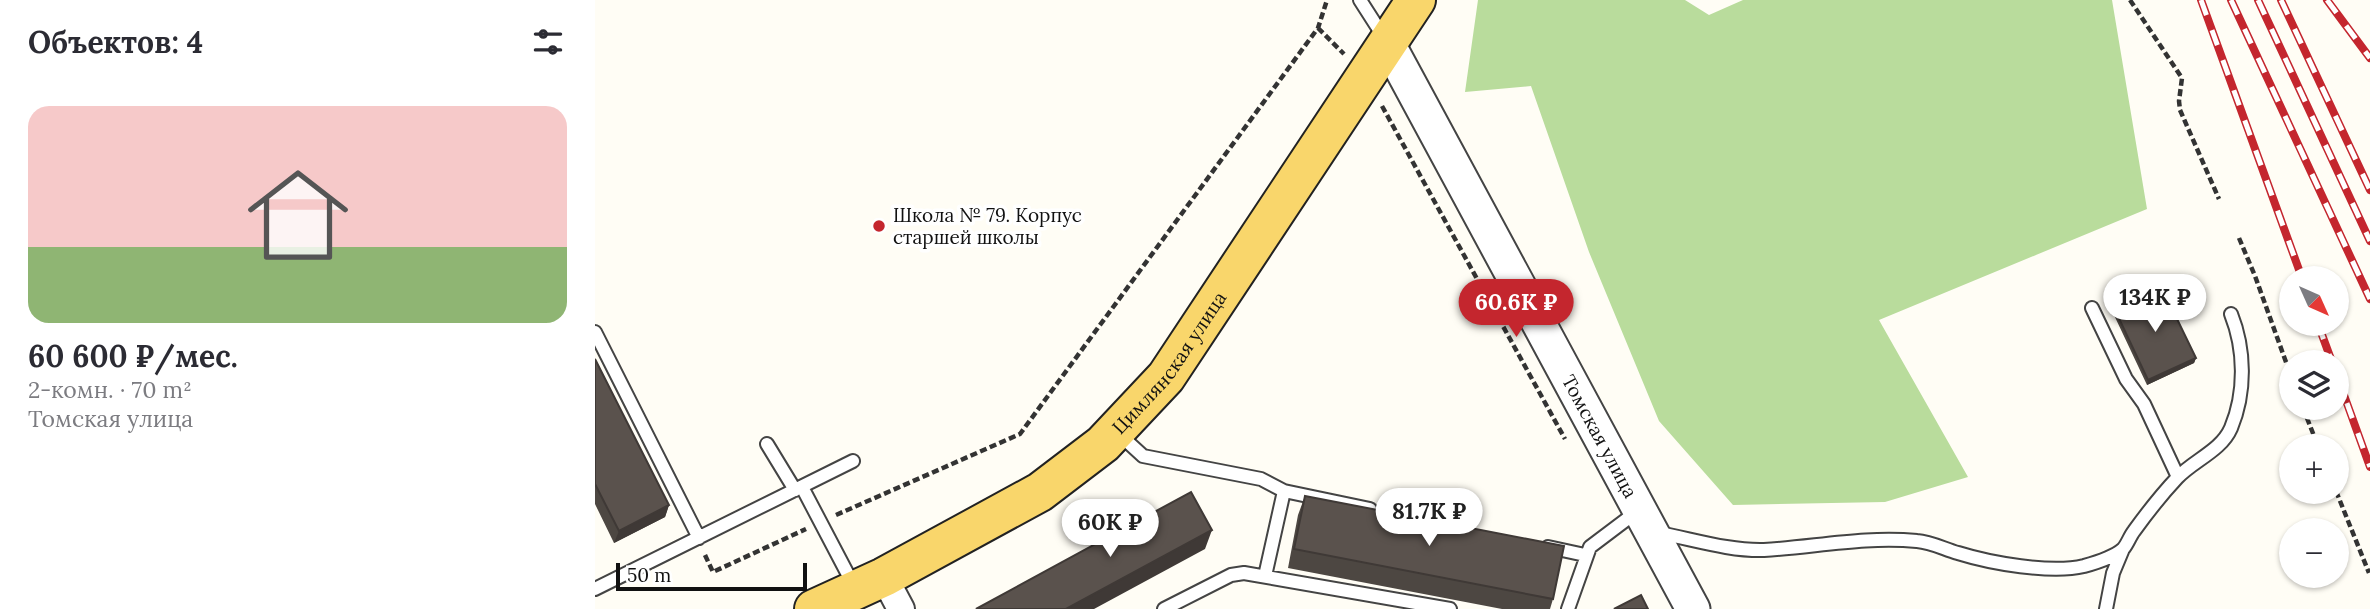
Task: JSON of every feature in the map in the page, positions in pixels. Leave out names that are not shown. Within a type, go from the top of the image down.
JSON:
[{"type":"main road","name":"Цимлянская улица","points":[[814,609],[880,592],[1040,492],[1103,444],[1166,377],[1416,0]]},
{"type":"street","name":"Томская улица","points":[[1387,42],[1693,609]]},
{"type":"lane","points":[[1360,0],[1387,42]]},
{"type":"lane","points":[[2092,308],[2126,379],[2144,404],[2178,477]]},
{"type":"lane","points":[[2106,609],[2113,573],[2123,549],[2148,512],[2178,477],[2217,447],[2230,430],[2242,365],[2242,349],[2231,314]]},
{"type":"lane","points":[[595,332],[699,538]]},
{"type":"lane","points":[[1115,431],[1143,456],[1261,479],[1284,491],[1388,513]]},
{"type":"lane","points":[[767,444],[821,522],[880,592]]},
{"type":"lane","points":[[595,589],[853,461]]},
{"type":"lane","points":[[1265,576],[1284,491]]},
{"type":"lane","points":[[1568,609],[1585,555],[1596,541],[1646,521],[1733,547],[1762,550],[1857,540],[1922,541],[1974,557],[2052,569],[2085,566],[2123,549]]},
{"type":"lane","points":[[1533,544],[1585,555]]},
{"type":"lane","points":[[1164,609],[1230,575],[1244,573],[1450,609]]},
{"type":"path","points":[[709,565],[713,572],[1020,434],[1318,28],[1327,0]]},
{"type":"path","points":[[2130,0],[2182,78],[2180,110],[2219,199]]},
{"type":"path","points":[[1318,28],[1366,76],[1569,446]]},
{"type":"path","points":[[2239,239],[2282,350]]},
{"type":"path","points":[[2341,504],[2369,573]]},
{"type":"green space","points":[[1478,0],[1685,0],[1709,15],[1743,0],[2112,0],[2147,209],[1879,320],[1968,477],[1885,502],[1733,505],[1659,421],[1589,252],[1531,86],[1465,92]]},
{"type":"building","points":[[2162,288],[2196,358],[2148,380],[2115,310]]},
{"type":"building","points":[[595,359],[669,505],[619,531],[595,484]]},
{"type":"building","points":[[1191,492],[1212,530],[1066,609],[976,609]]},
{"type":"building","points":[[1305,496],[1564,546],[1553,599],[1294,549]]},
{"type":"building","points":[[1641,595],[1648,609],[1614,609]]},
{"type":"railway","points":[[2201,0],[2298,266]]},
{"type":"railway","points":[[2231,0],[2370,299]]},
{"type":"railway","points":[[2258,0],[2370,241]]},
{"type":"railway","points":[[2281,0],[2370,190]]},
{"type":"railway","points":[[2327,0],[2370,58]]},
{"type":"railway","points":[[2322,336],[2328,350]]},
{"type":"railway","points":[[2349,409],[2370,467]]},
{"type":"place","name":"Школа № 79. Корпус старшей школы","points":[[879,226]]}]
